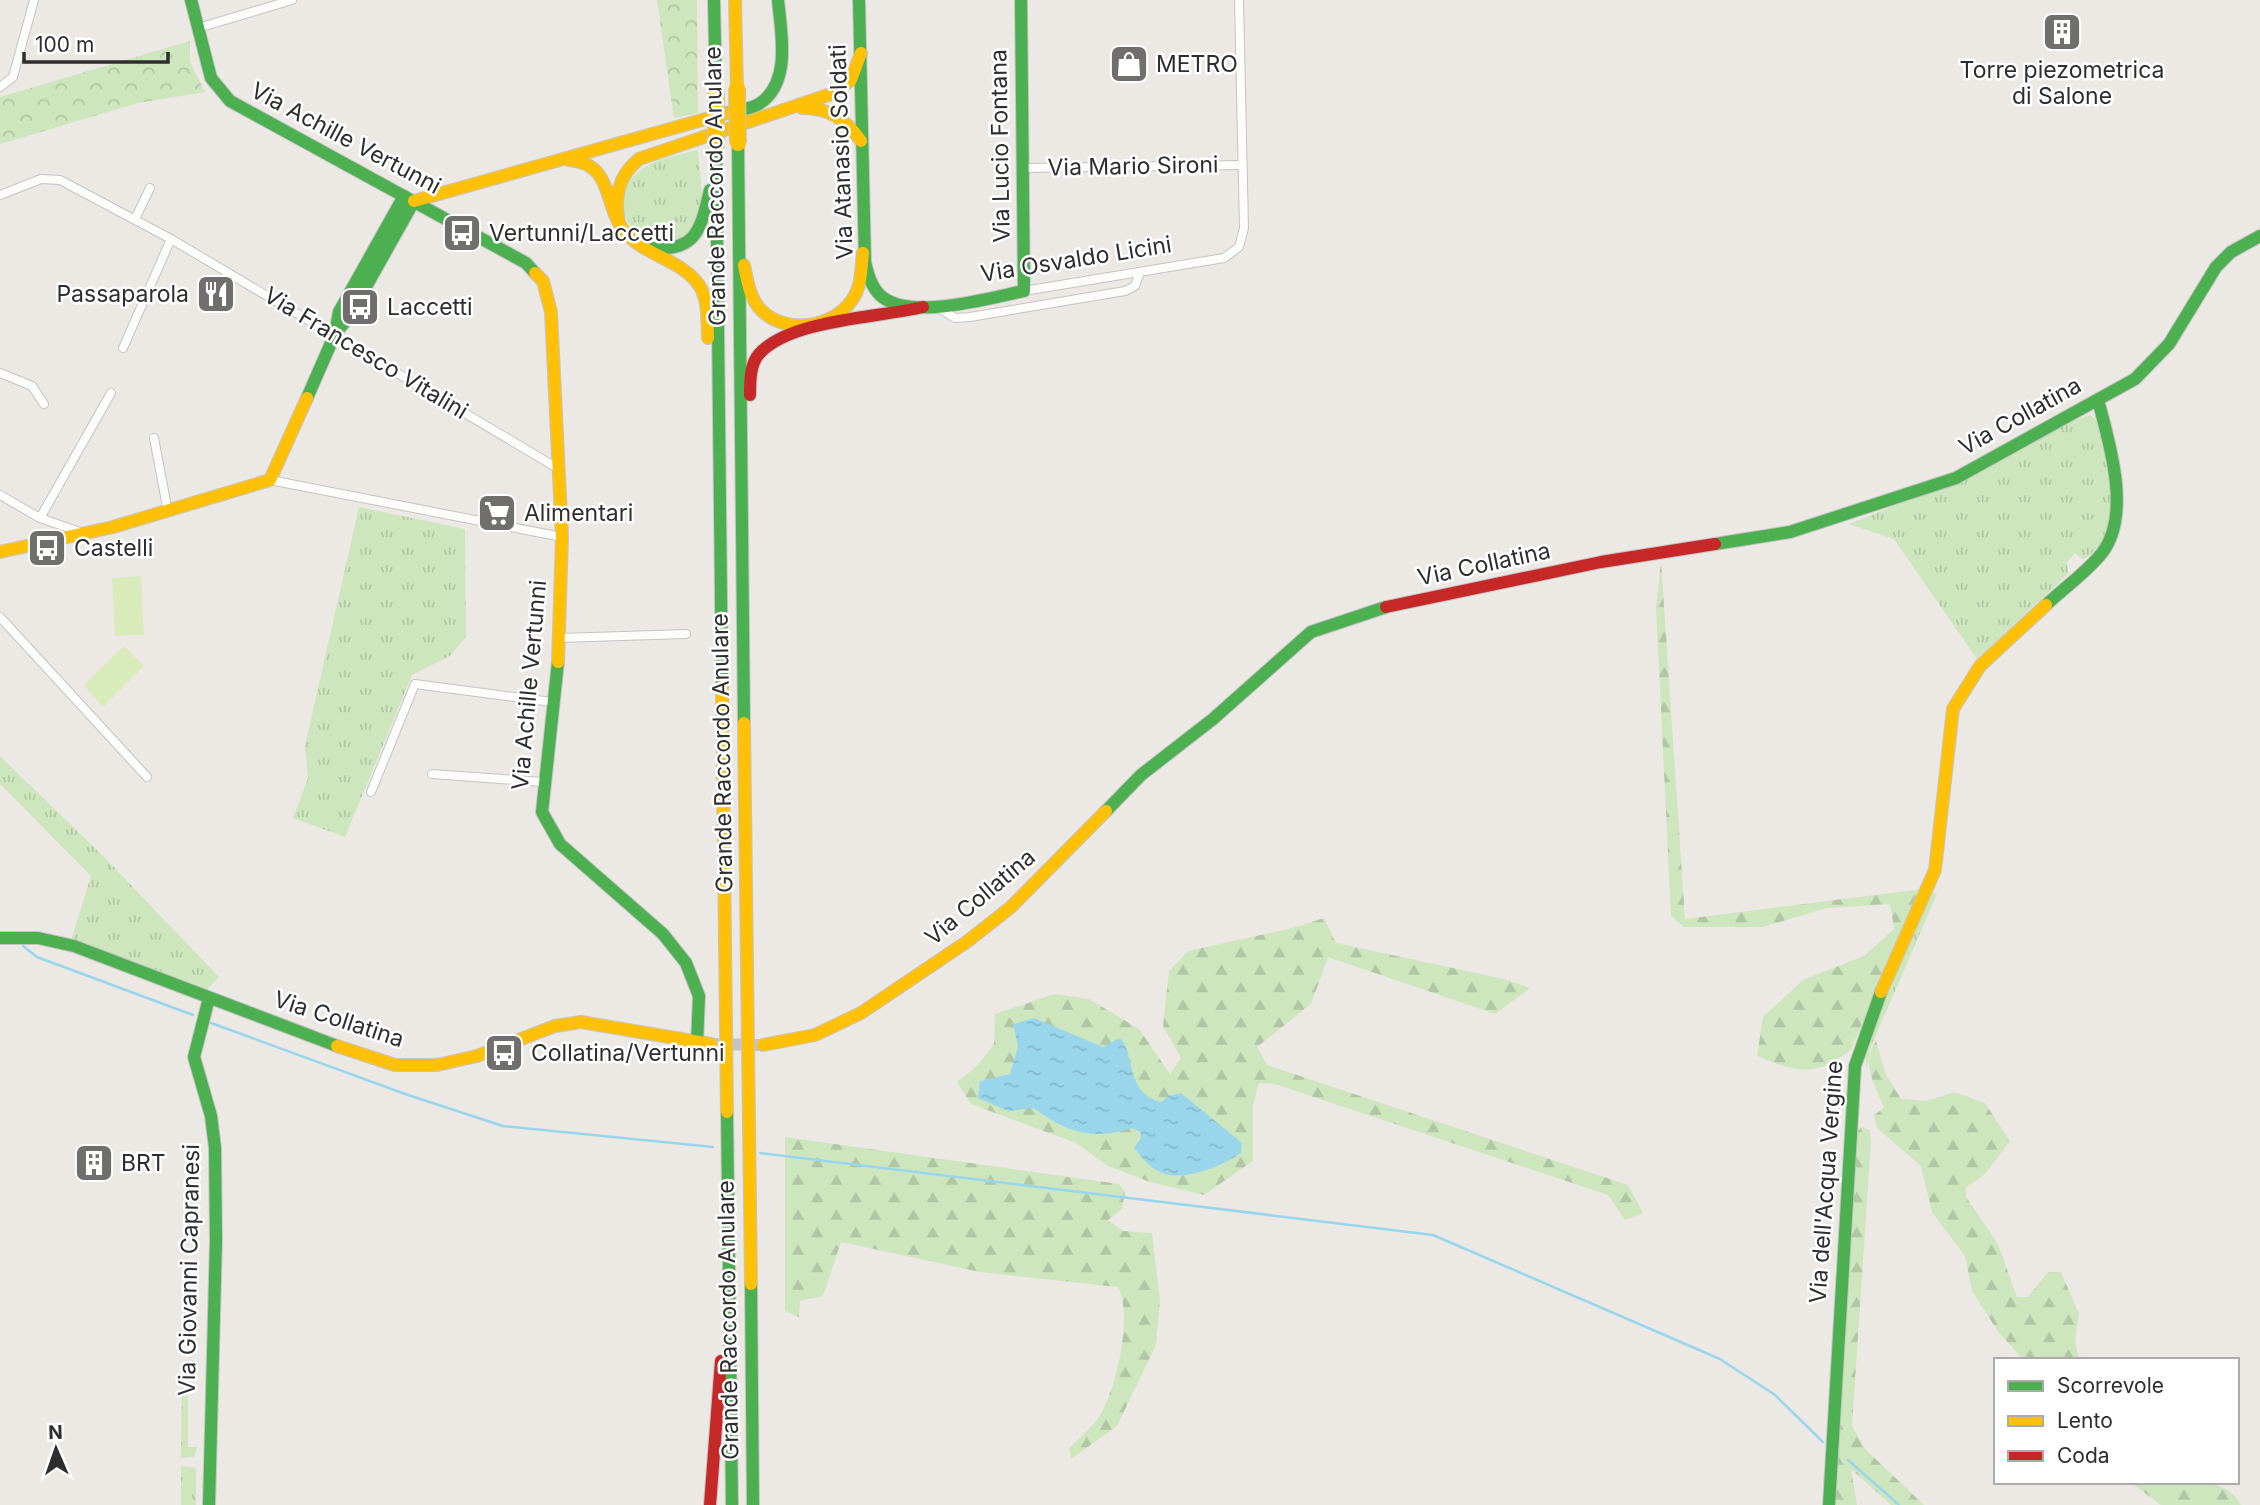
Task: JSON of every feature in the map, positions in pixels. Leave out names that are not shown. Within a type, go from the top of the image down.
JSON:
[{"type":"main road","name":"Via Achille Vertunni","points":[[191,0],[211,78],[230,101],[526,262],[543,281],[551,312],[562,537],[560,638],[543,782],[544,817],[561,844],[663,934],[686,962],[699,996],[704,1043]]},
{"type":"main road","name":"Grande Raccordo Anulare","points":[[714,0],[732,1505]]},
{"type":"main road","name":"Grande Raccordo Anulare","points":[[735,0],[753,1505]]},
{"type":"main road","points":[[0,552],[86,534],[270,480],[344,315],[409,199],[569,160],[764,101],[776,88],[780,76],[778,0]]},
{"type":"main road","name":"Via Atanasio Soldati","points":[[859,0],[863,253],[871,283],[883,298],[894,304],[929,306]]},
{"type":"main road","name":"Via Lucio Fontana","points":[[1021,0],[1024,292]]},
{"type":"main road","points":[[619,223],[616,197],[618,184],[635,160],[669,146],[793,108],[847,85],[855,72],[861,53]]},
{"type":"main road","points":[[793,108],[816,107],[834,112],[848,123],[861,142]]},
{"type":"main road","points":[[646,247],[677,248],[698,234],[716,153]]},
{"type":"main road","points":[[569,160],[584,162],[599,172],[625,234],[685,271],[704,293],[718,420]]},
{"type":"main road","points":[[738,212],[741,249],[755,302],[765,314],[779,321],[808,324],[827,321],[840,313],[854,297],[863,253]]},
{"type":"main road","name":"Via Collatina","points":[[763,1045],[815,1035],[861,1013],[968,941],[1011,907],[1050,870],[1141,775],[1213,719],[1311,632],[1369,611],[1646,553],[1790,532],[1956,478],[2135,379],[2157,360],[2216,267],[2231,252],[2260,236]]},
{"type":"main road","name":"Via Osvaldo Licini","points":[[929,306],[1024,292]]},
{"type":"main road","points":[[740,481],[751,373],[757,355],[797,332],[929,306]]},
{"type":"main road","name":"Via dell'Acqua Vergine","points":[[1829,1505],[1850,1120],[1858,1049],[1872,1012],[1932,881],[1940,847],[1948,733],[1957,699],[1980,666],[2103,552],[2113,532],[2118,514],[2115,474],[2098,400]]},
{"type":"main road","name":"Via Collatina","points":[[0,937],[26,937],[63,943],[361,1055],[408,1066],[438,1065],[469,1058],[573,1022],[612,1025],[704,1043]]},
{"type":"main road","name":"Via Giovanni Capranesi","points":[[209,998],[194,1057],[212,1123],[215,1148],[216,1240],[209,1505]]},
{"type":"main road","points":[[710,1505],[714,1413],[728,1315]]},
{"type":"main road","points":[[752,1430],[764,1505]]},
{"type":"street","points":[[0,87],[13,78],[34,0]]},
{"type":"street","points":[[198,27],[292,0]]},
{"type":"street","points":[[1239,0],[1242,165]]},
{"type":"street","name":"Via Mario Sironi","points":[[1024,168],[1242,165]]},
{"type":"street","name":"Via Osvaldo Licini","points":[[1024,292],[1224,258],[1235,253],[1243,236],[1242,165]]},
{"type":"street","name":"Via Francesco Vitalini","points":[[0,195],[36,180],[53,178],[171,239],[559,469]]},
{"type":"street","points":[[135,219],[149,188]]},
{"type":"street","points":[[123,348],[171,239]]},
{"type":"street","points":[[929,306],[955,318],[970,317],[1125,291],[1135,286],[1140,272]]},
{"type":"street","points":[[0,373],[32,386],[44,404]]},
{"type":"street","points":[[40,518],[111,393]]},
{"type":"street","points":[[154,438],[168,512]]},
{"type":"street","points":[[270,480],[562,537]]},
{"type":"street","points":[[0,495],[40,518],[86,534]]},
{"type":"street","points":[[0,617],[147,777]]},
{"type":"street","points":[[560,638],[686,634]]},
{"type":"street","points":[[371,792],[415,684],[552,702]]},
{"type":"street","points":[[432,774],[543,782]]},
{"type":"green space","points":[[657,0],[697,0],[698,113],[674,118]]},
{"type":"green space","points":[[190,41],[190,62],[205,92],[138,103],[0,144],[0,97]]},
{"type":"green space","points":[[698,150],[702,202],[694,229],[679,241],[663,244],[647,240],[634,230],[625,217],[623,201],[628,184],[648,165]]},
{"type":"green space","points":[[2091,415],[2099,424],[2110,478],[2110,515],[2106,532],[2097,547],[2083,560],[2075,553],[2067,562],[2068,574],[1977,659],[1894,539],[1849,524],[1961,479],[2062,424]]},
{"type":"green space","points":[[359,507],[465,529],[466,637],[450,656],[412,675],[345,837],[293,818],[308,778],[305,746]]},
{"type":"green space","points":[[1661,561],[1685,919],[1922,889],[1851,1049],[1838,1059],[1816,1069],[1795,1069],[1757,1056],[1763,1017],[1803,980],[1864,956],[1894,929],[1890,904],[1827,908],[1763,927],[1684,927],[1671,916],[1656,607]]},
{"type":"green space","points":[[141,576],[144,635],[115,636],[112,578]]},
{"type":"green space","points":[[124,646],[144,666],[103,707],[84,685]]},
{"type":"green space","points":[[0,756],[103,856],[219,977],[206,991],[72,938],[91,876],[0,784]]},
{"type":"green space","points":[[1933,892],[1937,894],[1870,1049],[1867,1068],[1866,1052],[1878,1007]]},
{"type":"green space","points":[[1324,918],[1336,943],[1504,979],[1530,988],[1495,1014],[1328,957],[1311,1004],[1257,1047],[1267,1065],[1628,1185],[1643,1213],[1625,1220],[1608,1195],[1275,1084],[1259,1083],[1253,1105],[1253,1161],[1204,1195],[1150,1182],[1108,1166],[1076,1143],[971,1104],[957,1082],[977,1066],[994,1044],[995,1014],[1054,994],[1089,999],[1139,1029],[1170,1074],[1181,1058],[1163,1026],[1169,971],[1188,951],[1293,928]]},
{"type":"green space","points":[[1876,1041],[1886,1075],[1901,1099],[1927,1101],[1954,1092],[1985,1103],[2010,1141],[1985,1174],[1966,1188],[1966,1197],[1998,1244],[2017,1297],[2028,1297],[2048,1272],[2061,1272],[2079,1314],[2075,1341],[2079,1358],[2022,1358],[1999,1333],[1972,1291],[1965,1256],[1932,1212],[1921,1166],[1877,1128],[1874,1115],[1884,1108],[1869,1066],[1871,1049]]},
{"type":"green space","points":[[1862,1127],[1869,1130],[1871,1140],[1852,1426],[1865,1449],[1924,1505],[1891,1505],[1851,1469],[1857,1505],[1833,1505],[1856,1132]]},
{"type":"green space","points":[[785,1137],[1119,1184],[1125,1192],[1122,1209],[1108,1220],[1123,1231],[1152,1233],[1160,1299],[1156,1345],[1117,1426],[1071,1459],[1069,1449],[1102,1412],[1118,1368],[1124,1314],[1118,1287],[980,1272],[841,1242],[823,1296],[800,1301],[799,1317],[785,1311]]},
{"type":"green space","points":[[182,1375],[188,1378],[188,1447],[197,1447],[194,1457],[181,1458]]},
{"type":"green space","points":[[181,1466],[196,1468],[196,1505],[181,1505]]},
{"type":"green space","points":[[2133,1484],[2213,1484],[2232,1494],[2241,1505],[2161,1505]]},
{"type":"water","points":[[1034,1018],[1103,1047],[1120,1038],[1142,1091],[1150,1098],[1162,1102],[1168,1096],[1181,1093],[1242,1143],[1241,1153],[1201,1172],[1178,1176],[1167,1174],[1151,1166],[1134,1148],[1141,1138],[1140,1132],[1132,1128],[1104,1134],[1080,1132],[1057,1123],[1033,1108],[1008,1111],[978,1098],[980,1081],[1010,1074],[1018,1046],[1013,1024]]},
{"type":"waterway","points":[[23,946],[37,957],[193,1015]]},
{"type":"waterway","points":[[211,1023],[408,1095],[503,1126],[713,1147]]},
{"type":"waterway","points":[[760,1153],[1433,1235],[1720,1359],[1775,1395],[1823,1442]]},
{"type":"waterway","points":[[1848,1460],[1899,1505]]},
{"type":"tunnel","points":[[711,1044],[763,1045]]},
{"type":"traffic: fast","points":[[191,0],[211,78],[230,101],[526,263],[535,273]]},
{"type":"traffic: fast","points":[[714,0],[716,92]]},
{"type":"traffic: fast","points":[[727,113],[759,104],[769,95],[776,83],[782,56],[778,0]]},
{"type":"traffic: fast","points":[[859,0],[865,262],[872,284],[881,296],[911,307],[950,306],[1024,291],[1021,0]]},
{"type":"traffic: fast","points":[[738,143],[744,723]]},
{"type":"traffic: fast","points":[[716,147],[722,687]]},
{"type":"traffic: fast","points":[[652,248],[679,246],[688,241],[700,226],[710,190]]},
{"type":"traffic: fast","points":[[307,398],[335,334],[339,312],[404,196]]},
{"type":"traffic: fast","points":[[335,334],[349,317],[414,201]]},
{"type":"traffic: fast","points":[[1715,544],[1790,532],[1956,478],[2135,379],[2169,344],[2216,267],[2231,252],[2260,236]]},
{"type":"traffic: fast","points":[[2046,605],[2102,553],[2111,537],[2116,519],[2117,499],[2112,457],[2098,400]]},
{"type":"traffic: fast","points":[[1106,811],[1141,775],[1213,719],[1311,632],[1386,607]]},
{"type":"traffic: fast","points":[[558,662],[542,812],[560,844],[663,934],[686,963],[699,996],[697,1043]]},
{"type":"traffic: fast","points":[[0,938],[38,938],[74,946],[337,1046]]},
{"type":"traffic: fast","points":[[1829,1505],[1855,1066],[1881,992]]},
{"type":"traffic: fast","points":[[209,998],[194,1057],[211,1116],[215,1148],[216,1240],[209,1505]]},
{"type":"traffic: fast","points":[[727,1112],[732,1505]]},
{"type":"traffic: fast","points":[[751,1284],[753,1505]]},
{"type":"traffic: slow","points":[[735,0],[737,88]]},
{"type":"traffic: slow","points":[[619,223],[619,188],[626,173],[639,159],[831,94],[851,80],[861,53]]},
{"type":"traffic: slow","points":[[737,88],[738,143]]},
{"type":"traffic: slow","points":[[716,92],[716,147]]},
{"type":"traffic: slow","points":[[802,108],[821,110],[836,116],[861,141]]},
{"type":"traffic: slow","points":[[414,201],[727,113]]},
{"type":"traffic: slow","points":[[569,160],[583,163],[601,177],[617,220],[632,239],[682,269],[699,285],[706,304],[708,338]]},
{"type":"traffic: slow","points":[[744,265],[752,295],[761,310],[783,323],[809,325],[833,317],[852,300],[859,283],[863,253]]},
{"type":"traffic: slow","points":[[535,273],[543,281],[551,312],[562,537],[558,662]]},
{"type":"traffic: slow","points":[[0,552],[113,527],[270,480],[307,398]]},
{"type":"traffic: slow","points":[[1881,992],[1935,870],[1953,709],[1980,666],[2046,605]]},
{"type":"traffic: slow","points":[[722,687],[727,1112]]},
{"type":"traffic: slow","points":[[744,723],[751,1284]]},
{"type":"traffic: slow","points":[[763,1045],[815,1035],[861,1013],[968,941],[1011,907],[1106,811]]},
{"type":"traffic: slow","points":[[337,1046],[395,1065],[437,1065],[477,1056],[555,1026],[581,1022],[711,1044]]},
{"type":"traffic: jam","points":[[750,395],[754,363],[759,354],[773,342],[792,333],[836,321],[923,307]]},
{"type":"traffic: jam","points":[[1386,607],[1601,562],[1715,544]]},
{"type":"traffic: jam","points":[[710,1505],[721,1361]]},
{"type":"place","name":"Torre piezometrica di Salone","points":[[2062,32]]},
{"type":"place","name":"METRO","points":[[1129,64]]},
{"type":"place","name":"Vertunni/Laccetti","points":[[462,233]]},
{"type":"place","name":"Passaparola","points":[[216,294]]},
{"type":"place","name":"Laccetti","points":[[360,307]]},
{"type":"place","name":"Alimentari","points":[[497,513]]},
{"type":"place","name":"Castelli","points":[[47,548]]},
{"type":"place","name":"Collatina/Vertunni","points":[[504,1053]]},
{"type":"place","name":"BRT","points":[[94,1163]]}]
